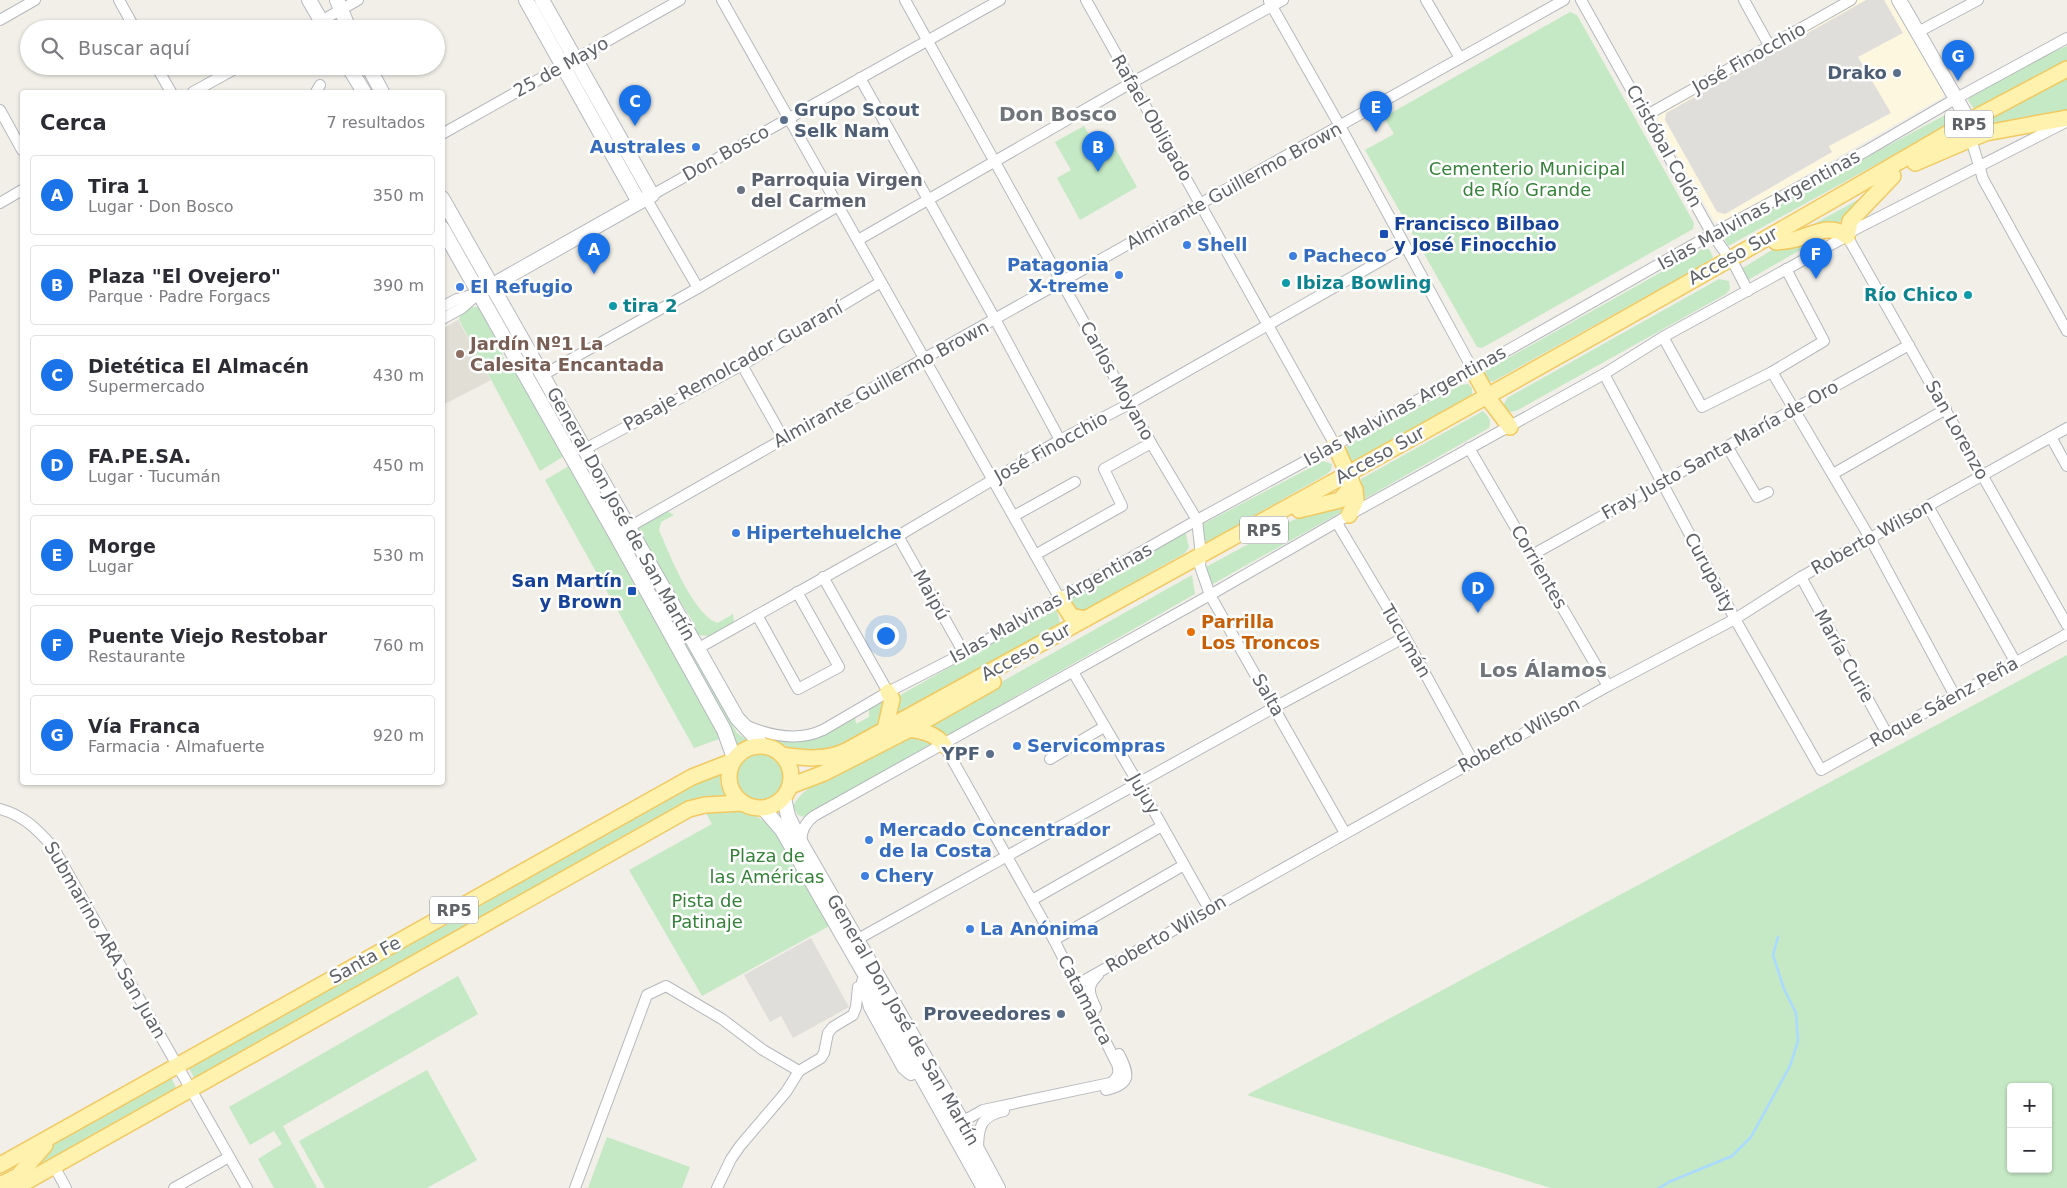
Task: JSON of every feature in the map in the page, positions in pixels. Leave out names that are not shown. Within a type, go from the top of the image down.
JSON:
[{"type":"main road","points":[[309,0],[320,20]]},
{"type":"main road","points":[[526,0],[563,66],[645,198]]},
{"type":"main road","points":[[542,0],[576,60],[645,198]]},
{"type":"main road","points":[[1899,0],[1969,121]]},
{"type":"main road","points":[[340,4],[346,20]]},
{"type":"main road","name":"RP5","points":[[2067,69],[1969,121],[1971,139],[1986,133],[2067,120]]},
{"type":"main road","points":[[354,75],[363,90]]},
{"type":"main road","points":[[373,75],[381,90]]},
{"type":"main road","name":"Acceso Sur","points":[[787,792],[910,729],[1201,560],[1732,262],[1969,121]]},
{"type":"main road","name":"Acceso Sur","points":[[1732,262],[1776,242],[1925,158],[1971,139]]},
{"type":"main road","points":[[1776,242],[1795,240],[1826,230],[1841,231],[1847,236],[1850,221],[1893,176]]},
{"type":"main road","name":"Don Bosco","points":[[485,289],[645,198]]},
{"type":"main road","name":"General Don José de San Martín","points":[[445,204],[485,289],[616,534],[724,730],[734,760]]},
{"type":"main road","name":"General Don José de San Martín","points":[[445,232],[543,375],[736,718],[763,746]]},
{"type":"main road","points":[[1473,370],[1489,399],[1510,427]]},
{"type":"main road","points":[[1335,445],[1355,490],[1356,500],[1343,519]]},
{"type":"main road","name":"Acceso Sur","points":[[782,755],[808,759],[834,757],[1085,619],[1298,510],[1349,477]]},
{"type":"main road","points":[[1060,599],[1071,616],[1085,619]]},
{"type":"main road","points":[[885,730],[892,699],[888,692]]},
{"type":"main road","points":[[910,729],[939,738],[944,745]]},
{"type":"main road","name":"RP5","points":[[734,760],[746,749],[763,746],[770,747],[782,755]]},
{"type":"main road","points":[[782,755],[790,769],[787,792]]},
{"type":"main road","points":[[734,760],[729,779],[736,797],[743,803]]},
{"type":"main road","name":"Santa Fe","points":[[0,1165],[692,777],[734,760]]},
{"type":"main road","name":"RP5","points":[[743,803],[762,808],[770,807],[787,792]]},
{"type":"main road","name":"General Don José de San Martín","points":[[787,792],[788,816],[802,845],[858,939],[955,1135],[984,1188]]},
{"type":"main road","name":"Santa Fe","points":[[15,1188],[689,809],[705,805],[743,803]]},
{"type":"main road","name":"General Don José de San Martín","points":[[762,808],[782,830],[860,965],[923,1067],[963,1123],[998,1188]]},
{"type":"main road","points":[[860,965],[871,1007],[904,1067],[911,1073],[923,1067]]},
{"type":"main road","points":[[0,1185],[18,1176],[52,1136]]},
{"type":"street","points":[[0,20],[35,0]]},
{"type":"street","points":[[119,0],[130,20]]},
{"type":"street","points":[[327,20],[340,4],[358,0]]},
{"type":"street","name":"25 de Mayo","points":[[445,132],[680,0]]},
{"type":"street","points":[[722,0],[1060,599]]},
{"type":"street","name":"Carlos Moyano","points":[[904,0],[1063,282],[1129,404],[1197,520],[1201,560]]},
{"type":"street","name":"Don Bosco","points":[[645,198],[1000,0]]},
{"type":"street","name":"Rafael Obligado","points":[[1086,0],[1131,84],[1201,204],[1335,445]]},
{"type":"street","points":[[858,240],[1270,3],[1283,0]]},
{"type":"street","points":[[1426,0],[1460,58]]},
{"type":"street","name":"Almirante Guillermo Brown","points":[[616,534],[925,358],[1564,0]]},
{"type":"street","name":"Cristóbal Colón","points":[[1581,0],[1712,234],[1732,262],[1748,291]]},
{"type":"street","points":[[1744,0],[1770,46]]},
{"type":"street","name":"José Finocchio","points":[[1647,115],[1851,0]]},
{"type":"street","points":[[1918,32],[1978,0]]},
{"type":"street","points":[[1270,3],[1340,126],[1473,370]]},
{"type":"street","name":"Islas Malvinas Argentinas","points":[[736,718],[744,724],[773,735],[794,737],[813,734],[888,692],[964,653],[1197,520],[1473,370],[1712,234],[1866,151],[1955,98],[2067,38]]},
{"type":"street","points":[[161,75],[170,90]]},
{"type":"street","points":[[197,90],[224,75]]},
{"type":"street","points":[[860,78],[995,319],[1060,440]]},
{"type":"street","points":[[0,110],[20,146]]},
{"type":"street","points":[[802,845],[802,832],[814,816],[944,745],[1469,448],[1604,374],[1663,336],[1748,291],[1847,236],[1854,230],[2067,120]]},
{"type":"street","points":[[1971,139],[1979,166],[1995,200],[2067,331]]},
{"type":"street","points":[[0,203],[20,191]]},
{"type":"street","points":[[645,198],[698,288]]},
{"type":"street","points":[[543,375],[698,288],[838,206]]},
{"type":"street","name":"San Lorenzo","points":[[1847,236],[2067,624]]},
{"type":"street","name":"José Finocchio","points":[[697,649],[898,536],[1060,440],[1129,404],[1405,247]]},
{"type":"street","points":[[1663,336],[1702,407],[1772,372],[1824,340],[1786,269]]},
{"type":"street","name":"Pasaje Remolcador Guaraní","points":[[585,449],[742,365],[881,282]]},
{"type":"street","name":"Don Bosco","points":[[445,305],[485,289]]},
{"type":"street","name":"Don Bosco","points":[[445,317],[462,308],[485,289]]},
{"type":"street","name":"Fray Justo Santa María de Oro","points":[[1532,555],[1909,345]]},
{"type":"street","points":[[742,365],[783,438]]},
{"type":"street","points":[[1772,372],[1870,538],[1955,696]]},
{"type":"street","name":"Curupaity","points":[[1604,374],[1735,619],[1821,770]]},
{"type":"street","points":[[1833,474],[1946,410]]},
{"type":"street","name":"Roberto Wilson","points":[[1076,985],[1608,686],[1735,619],[1801,577],[2067,428]]},
{"type":"street","points":[[2050,437],[2067,466]]},
{"type":"street","points":[[1035,555],[1122,506],[1104,469],[1151,443]]},
{"type":"street","points":[[1727,446],[1757,497],[1768,492]]},
{"type":"street","name":"Corrientes","points":[[1469,448],[1608,686]]},
{"type":"street","points":[[1014,516],[1074,482]]},
{"type":"street","points":[[1928,506],[2016,663]]},
{"type":"street","name":"Tucumán","points":[[1343,519],[1473,762]]},
{"type":"street","name":"Maipú","points":[[898,536],[964,653]]},
{"type":"street","name":"Salta","points":[[1201,560],[1210,596],[1275,707],[1345,833]]},
{"type":"street","points":[[823,577],[888,692]]},
{"type":"street","name":"María Curie","points":[[1801,577],[1886,734]]},
{"type":"street","points":[[757,615],[798,689],[839,667],[797,592]]},
{"type":"street","name":"Roque Sáenz Peña","points":[[1821,770],[2067,634]]},
{"type":"street","points":[[858,939],[1138,782],[1405,637]]},
{"type":"street","name":"Jujuy","points":[[1073,672],[1210,910]]},
{"type":"street","points":[[1050,759],[1104,727]]},
{"type":"street","name":"Catamarca","points":[[944,745],[1054,940],[1122,1076]]},
{"type":"street","name":"Submarino ARA San Juan","points":[[0,809],[28,821],[53,847],[247,1188]]},
{"type":"street","points":[[1032,900],[1162,826]]},
{"type":"street","points":[[1054,940],[1184,865]]},
{"type":"street","name":"Catamarca","points":[[1104,969],[1090,984],[1089,995],[1125,1066],[1122,1076]]},
{"type":"street","points":[[575,1188],[647,995],[666,986],[722,1019],[763,1050],[799,1072]]},
{"type":"street","points":[[717,1188],[731,1159],[740,1146],[786,1092],[799,1072],[820,1058],[824,1053],[828,1033],[833,1027],[853,1015],[856,1007],[858,986],[866,988]]},
{"type":"street","points":[[955,1135],[963,1123],[972,1115],[983,1110],[1110,1083],[1122,1076]]},
{"type":"street","points":[[978,1151],[980,1126],[991,1115],[1116,1087],[1122,1084],[1122,1076]]},
{"type":"street","points":[[174,1188],[229,1157]]},
{"type":"street","points":[[54,1166],[66,1188]]},
{"type":"shaded area","points":[[1857,0],[1894,0],[1945,91],[1943,97],[1724,222],[1715,222],[1658,123],[1658,115]]},
{"type":"shaded area","points":[[1866,0],[1884,0],[1903,33],[1858,57],[1891,113],[1829,146],[1832,152],[1725,214],[1717,212],[1665,120],[1666,113]]},
{"type":"shaded area","name":"Jardín Nº1 La Calesita Encantada","points":[[458,320],[491,380],[445,404],[445,328]]},
{"type":"shaded area","points":[[811,938],[849,1007],[793,1038],[781,1016],[770,1022],[744,975]]},
{"type":"green space","name":"Cementerio Municipal de Río Grande","points":[[1570,12],[1577,15],[1694,223],[1693,229],[1482,348],[1477,347],[1365,150],[1394,134],[1384,117]]},
{"type":"green space","points":[[2067,46],[2067,61],[1976,112],[1968,100],[1971,95],[2039,58]]},
{"type":"green space","points":[[2067,75],[2067,111],[1985,127],[1982,123],[1982,120]]},
{"type":"green space","points":[[1947,114],[1950,118],[1946,126],[1728,246],[1722,234]]},
{"type":"green space","points":[[1084,126],[1100,154],[1114,146],[1137,187],[1080,220],[1057,178],[1071,170],[1055,142]]},
{"type":"green space","points":[[1861,198],[1837,225],[1814,224]]},
{"type":"green space","points":[[1821,238],[1748,280],[1741,269],[1777,247]]},
{"type":"green space","points":[[1704,248],[1709,249],[1713,257],[1710,261],[1494,381],[1488,382],[1483,373],[1487,370]]},
{"type":"green space","points":[[1719,279],[1729,281],[1730,289],[1726,294],[1516,411],[1509,412],[1502,408],[1507,398]]},
{"type":"green space","points":[[471,307],[481,309],[494,331],[505,361],[516,372],[564,456],[540,471],[459,320],[461,313]]},
{"type":"green space","points":[[1468,384],[1472,388],[1472,394],[1468,399],[1355,462],[1349,461],[1345,451],[1347,446],[1461,385]]},
{"type":"green space","points":[[1483,411],[1489,419],[1489,428],[1359,502],[1362,489],[1361,479]]},
{"type":"green space","points":[[1323,461],[1332,464],[1331,470],[1327,474],[1206,543],[1201,525]]},
{"type":"green space","points":[[569,466],[629,567],[634,586],[639,594],[647,600],[722,738],[694,748],[545,480]]},
{"type":"green space","points":[[1336,507],[1345,510],[1211,585],[1206,567],[1293,520]]},
{"type":"green space","points":[[667,511],[674,515],[661,522],[659,530],[675,567],[691,596],[709,618],[718,623],[733,614],[734,622],[709,636],[696,635],[691,628],[692,620],[679,600],[675,601],[638,530],[640,525]]},
{"type":"green space","points":[[1185,531],[1189,547],[1185,553],[1079,613],[1075,612],[1068,600]]},
{"type":"green space","points":[[629,543],[737,733],[750,742],[735,747],[627,544]]},
{"type":"green space","points":[[1192,575],[1195,594],[948,735],[923,726]]},
{"type":"green space","points":[[1056,607],[1060,623],[895,720],[897,697]]},
{"type":"green space","points":[[2067,655],[2067,1188],[1551,1188],[1247,1095]]},
{"type":"green space","points":[[887,700],[881,727],[827,752],[808,753],[771,740],[772,738],[796,741],[816,737],[855,716],[856,724],[869,717],[869,709]]},
{"type":"green space","points":[[912,733],[936,741],[811,813],[803,817],[798,815],[793,807],[801,795],[812,786]]},
{"type":"green space","points":[[755,753],[765,753],[778,760],[785,773],[785,783],[778,796],[765,803],[755,803],[746,799],[739,792],[735,783],[735,773],[739,764],[746,757]]},
{"type":"green space","points":[[720,774],[720,783],[726,798],[706,800],[195,1080],[188,1066],[677,792]]},
{"type":"green space","name":"Pista de Patinaje","points":[[704,810],[738,810],[756,816],[773,827],[831,925],[702,996],[629,870],[712,824]]},
{"type":"green space","points":[[458,976],[478,1014],[283,1126],[317,1188],[274,1188],[258,1159],[282,1144],[274,1131],[250,1145],[229,1107]]},
{"type":"green space","points":[[427,1070],[477,1160],[427,1188],[325,1188],[299,1141]]},
{"type":"green space","points":[[171,1077],[177,1090],[30,1173],[52,1142]]},
{"type":"green space","points":[[607,1137],[690,1167],[682,1188],[588,1188]]},
{"type":"waterway","points":[[1659,1188],[1732,1156],[1751,1137],[1790,1066],[1798,1041],[1796,1013],[1784,989],[1773,955],[1778,937]]},
{"type":"place","name":"Drako","points":[[1897,73]]},
{"type":"place","name":"Vía Franca","points":[[1958,81]]},
{"type":"place","name":"Grupo Scout Selk Nam","points":[[784,120]]},
{"type":"place","name":"Dietética El Almacén","points":[[635,126]]},
{"type":"place","name":"Morge","points":[[1376,132]]},
{"type":"place","name":"Australes","points":[[696,147]]},
{"type":"place","name":"Plaza \"El Ovejero\"","points":[[1098,172]]},
{"type":"place","name":"Parroquia Virgen del Carmen","points":[[741,190]]},
{"type":"place","name":"Francisco Bilbao y José Finocchio","points":[[1384,234]]},
{"type":"place","name":"Shell","points":[[1187,245]]},
{"type":"place","name":"Pacheco","points":[[1293,256]]},
{"type":"place","name":"Tira 1","points":[[594,274]]},
{"type":"place","name":"Patagonia X-treme","points":[[1119,275]]},
{"type":"place","name":"Puente Viejo Restobar","points":[[1816,279]]},
{"type":"place","name":"Ibiza Bowling","points":[[1286,283]]},
{"type":"place","name":"El Refugio","points":[[460,287]]},
{"type":"place","name":"Río Chico","points":[[1968,295]]},
{"type":"place","name":"tira 2","points":[[613,306]]},
{"type":"place","name":"Jardín Nº1 La Calesita Encantada","points":[[460,354]]},
{"type":"place","name":"Hipertehuelche","points":[[736,533]]},
{"type":"place","name":"San Martín y Brown","points":[[632,591]]},
{"type":"place","name":"FA.PE.SA.","points":[[1478,613]]},
{"type":"place","name":"Parrilla Los Troncos","points":[[1191,632]]},
{"type":"place","name":"Servicompras","points":[[1017,746]]},
{"type":"place","name":"YPF","points":[[990,754]]},
{"type":"place","name":"Mercado Concentrador de la Costa","points":[[869,840]]},
{"type":"place","name":"Chery","points":[[865,876]]},
{"type":"place","name":"La Anónima","points":[[970,929]]},
{"type":"place","name":"Proveedores","points":[[1061,1014]]},
{"type":"district","name":"Don Bosco","points":[[1058,114]]},
{"type":"district","name":"Los Álamos","points":[[1543,670]]},
{"type":"park label","name":"Plaza de las Américas","points":[[767,866]]}]
